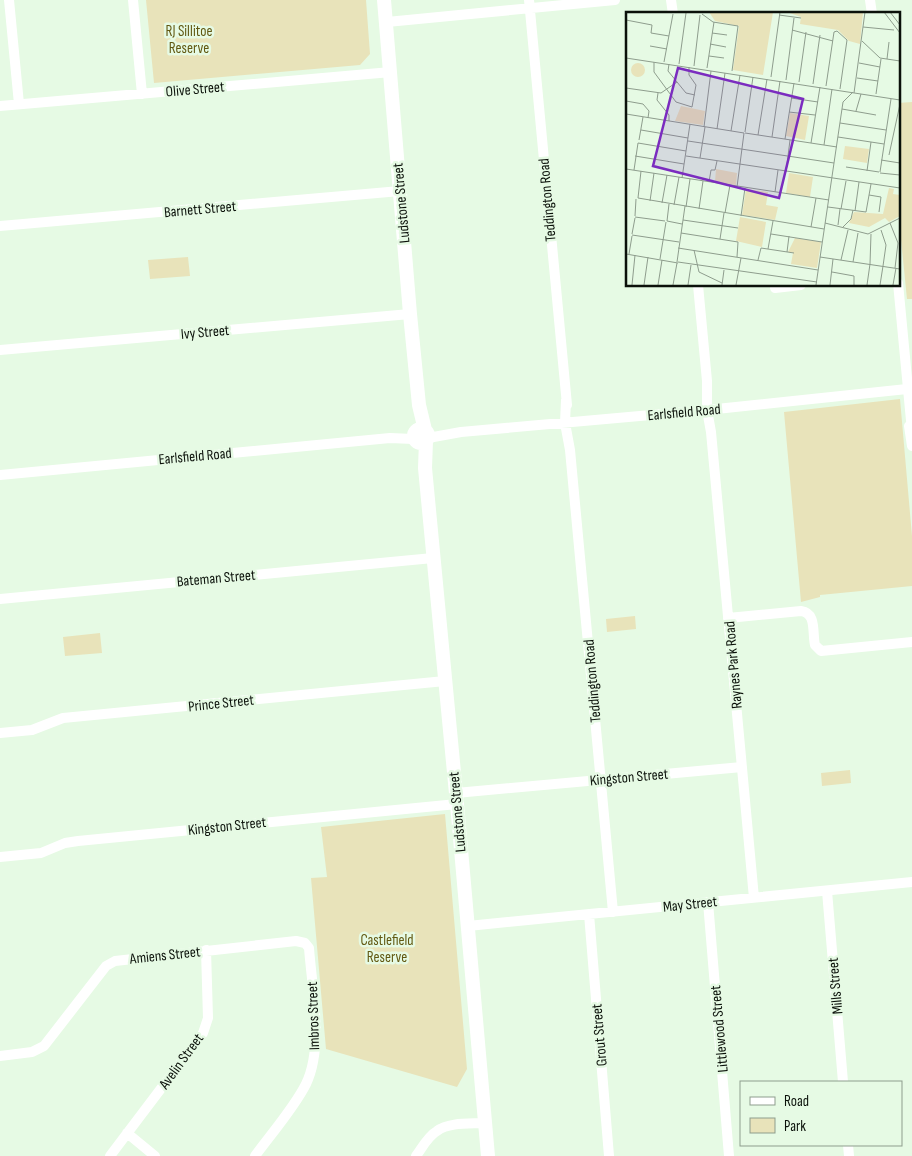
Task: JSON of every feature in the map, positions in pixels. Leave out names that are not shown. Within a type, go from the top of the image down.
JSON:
[{"type":"street","points":[[9,0],[19,104]]},
{"type":"street","points":[[133,0],[142,94]]},
{"type":"street","name":"Ludstone Street","points":[[384,0],[418,405],[488,1156]]},
{"type":"street","points":[[386,22],[529,4],[616,0]]},
{"type":"street","name":"Teddington Road","points":[[529,4],[613,912]]},
{"type":"street","name":"Olive Street","points":[[0,106],[391,72]]},
{"type":"street","name":"Barnett Street","points":[[0,226],[400,192]]},
{"type":"street","name":"Raynes Park Road","points":[[698,286],[754,898]]},
{"type":"street","points":[[775,288],[792,286]]},
{"type":"street","points":[[898,286],[909,377],[909,432],[912,446]]},
{"type":"street","points":[[901,309],[912,308]]},
{"type":"street","name":"Ivy Street","points":[[0,350],[410,314]]},
{"type":"street","name":"Earlsfield Road","points":[[0,475],[709,410],[908,389]]},
{"type":"street","points":[[909,415],[912,431]]},
{"type":"street","name":"Bateman Street","points":[[0,598],[433,558]]},
{"type":"street","points":[[728,618],[807,612],[811,616],[814,645],[821,651],[912,642]]},
{"type":"street","name":"Prince Street","points":[[0,733],[34,730],[60,718],[445,681]]},
{"type":"street","name":"Kingston Street","points":[[0,857],[41,853],[68,842],[456,799],[601,780],[742,767]]},
{"type":"street","name":"May Street","points":[[468,926],[912,882]]},
{"type":"street","name":"Mills Street","points":[[827,891],[843,1081]]},
{"type":"street","name":"Littlewood Street","points":[[708,902],[729,1156]]},
{"type":"street","name":"Grout Street","points":[[589,914],[609,1156]]},
{"type":"street","name":"Amiens Street","points":[[0,1056],[32,1052],[44,1046],[110,963],[125,958],[296,941],[305,943],[309,948]]},
{"type":"street","name":"Imbros Street","points":[[255,1156],[299,1096],[308,1078],[315,1056],[316,1040],[309,948]]},
{"type":"street","name":"Avelin Street","points":[[110,1156],[203,1034],[208,1018],[206,950]]},
{"type":"street","points":[[416,1156],[434,1132],[442,1128],[485,1123]]},
{"type":"street","points":[[127,1133],[155,1156]]},
{"type":"green space","name":"RJ Sillitoe Reserve","points":[[146,0],[366,0],[370,54],[360,65],[154,83]]},
{"type":"green space","points":[[912,102],[912,299],[907,299],[900,230],[900,103]]},
{"type":"green space","points":[[188,257],[190,276],[150,279],[148,260]]},
{"type":"green space","points":[[900,399],[912,536],[912,586],[820,595],[820,597],[801,602],[784,412]]},
{"type":"green space","points":[[635,616],[636,629],[607,632],[606,619]]},
{"type":"green space","points":[[100,633],[102,653],[65,656],[63,637]]},
{"type":"green space","points":[[850,770],[851,783],[822,786],[821,773]]},
{"type":"green space","name":"Castlefield Reserve","points":[[445,814],[467,1069],[457,1087],[326,1049],[311,878],[327,877],[321,827]]}]
